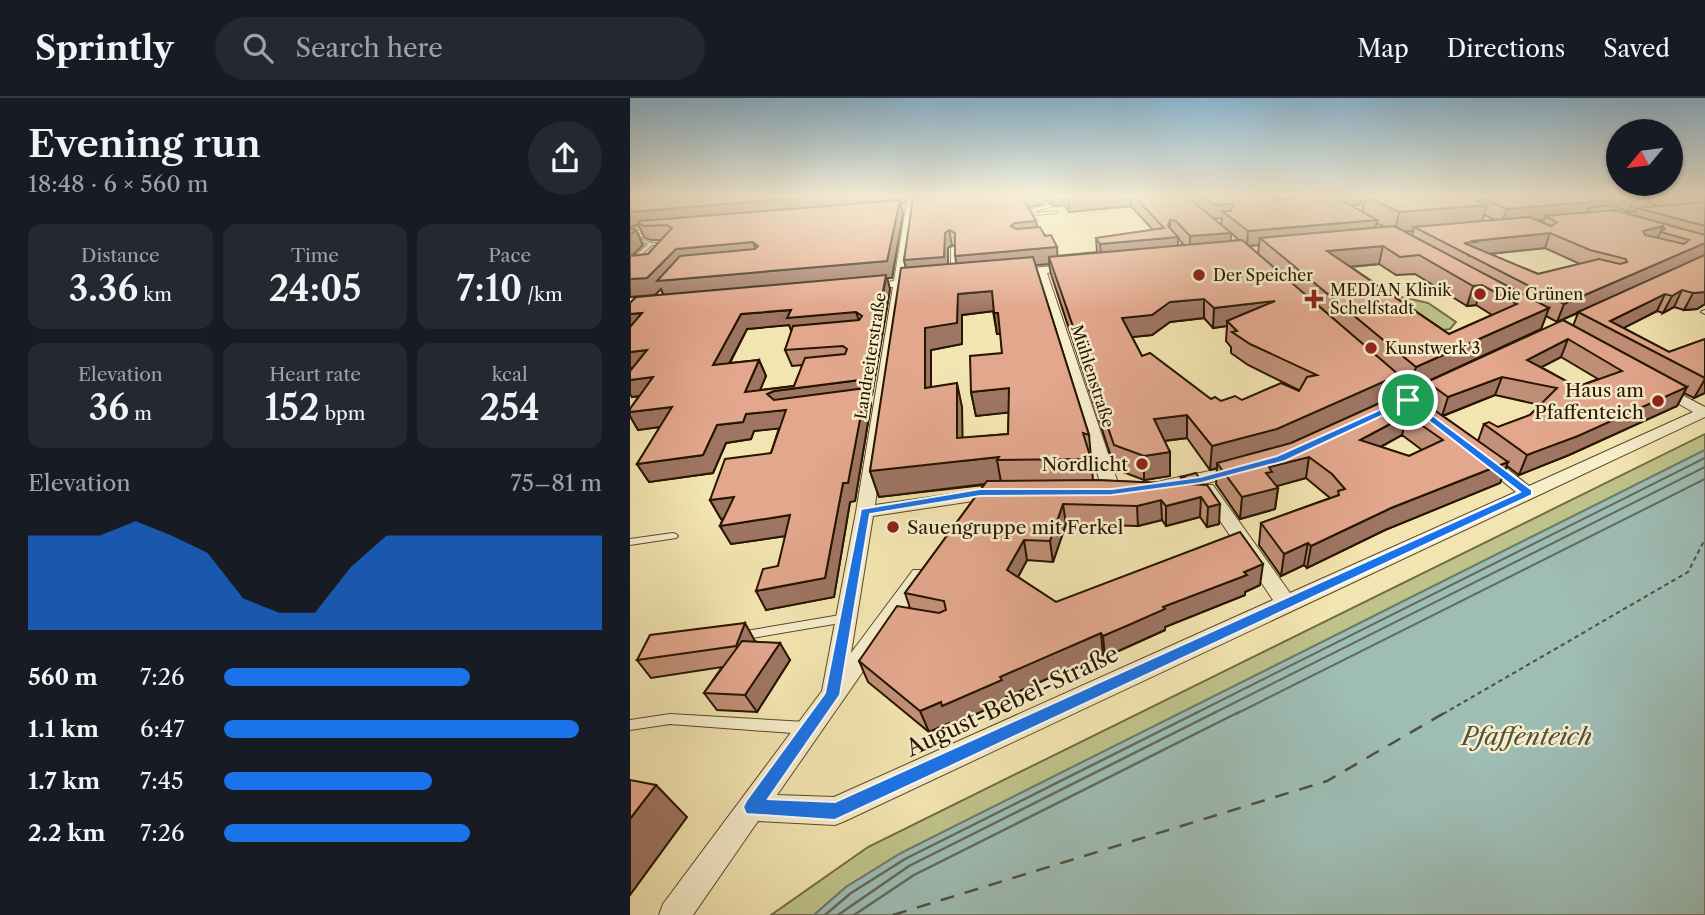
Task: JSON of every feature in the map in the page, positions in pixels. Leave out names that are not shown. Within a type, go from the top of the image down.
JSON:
[{"type":"street","name":"Landreiterstraße","points":[[832,695],[865,512],[873,400],[908,233]]},
{"type":"street","points":[[1006,274],[1089,266]]},
{"type":"street","name":"Mühlenstraße","points":[[1041,270],[1118,491],[1201,480]]},
{"type":"street","points":[[849,288],[966,277]]},
{"type":"street","points":[[1648,380],[1704,412]]},
{"type":"street","name":"August-Bebel-Straße","points":[[752,807],[835,811],[1704,412]]},
{"type":"street","points":[[1469,447],[1528,493]]},
{"type":"street","points":[[1254,466],[1201,480],[1287,604]]},
{"type":"street","points":[[865,512],[980,493],[1017,492]]},
{"type":"street","points":[[965,513],[980,493]]},
{"type":"street","points":[[674,915],[832,695],[895,618],[934,555]]},
{"type":"lane","points":[[643,233],[638,239],[651,244],[674,243],[667,251]]},
{"type":"lane","points":[[630,267],[651,244]]},
{"type":"lane","points":[[953,248],[953,279]]},
{"type":"lane","points":[[630,267],[641,268]]},
{"type":"lane","points":[[630,542],[673,536]]},
{"type":"lane","points":[[728,639],[846,618]]},
{"type":"lane","points":[[630,725],[670,719],[807,729]]},
{"type":"green space","points":[[1388,294],[1428,303],[1456,322],[1450,329],[1430,332]]},
{"type":"green space","points":[[1705,434],[1705,450],[901,853],[846,887],[814,915],[771,915],[868,847]]},
{"type":"water","name":"Pfaffenteich","points":[[1705,450],[1705,915],[814,915],[846,887],[901,853]]},
{"type":"building","points":[[667,233],[893,233],[887,261],[657,281],[680,256],[755,249],[758,246],[753,242],[676,249],[647,278],[630,279],[630,256],[648,254]]},
{"type":"building","points":[[908,233],[945,233],[944,257],[904,260]]},
{"type":"building","points":[[955,233],[1043,233],[1045,236],[1051,235],[1057,247],[955,256]]},
{"type":"building","points":[[1129,233],[1174,233],[1178,237],[1100,244],[1096,238]]},
{"type":"building","points":[[1187,233],[1229,233],[1190,236]]},
{"type":"building","points":[[1314,233],[1407,233],[1549,308],[1416,367],[1260,238]],"holes":[[[1383,246],[1400,257],[1419,255],[1473,286],[1482,285],[1517,304],[1449,334],[1327,251]]]},
{"type":"building","points":[[1426,233],[1549,233],[1464,243],[1538,274],[1599,259],[1620,264],[1627,262],[1626,259],[1590,250],[1550,233],[1644,233],[1684,244],[1689,240],[1665,233],[1705,235],[1705,243],[1564,304]]},
{"type":"building","points":[[1242,240],[1399,375],[1277,429],[1212,446],[1187,415],[1154,419],[1170,452],[1144,456],[1114,445],[1049,257]],"holes":[[[1204,299],[1214,308],[1275,301],[1227,321],[1237,331],[1232,332],[1250,344],[1317,375],[1307,377],[1299,391],[1281,383],[1242,400],[1235,396],[1221,401],[1215,397],[1211,399],[1150,353],[1142,356],[1122,318],[1152,315],[1170,302]]]},
{"type":"building","points":[[1705,255],[1705,292],[1682,290],[1672,296],[1665,294],[1610,321],[1669,352],[1705,339],[1705,378],[1578,312]]},
{"type":"building","points":[[1033,257],[1089,435],[1083,433],[1091,459],[997,460],[999,457],[870,471],[901,268]],"holes":[[[992,291],[994,313],[998,313],[1002,353],[970,356],[971,392],[1009,388],[1008,434],[957,438],[957,383],[925,388],[925,328],[957,323],[958,294]]]},
{"type":"building","points":[[886,275],[867,379],[767,394],[774,400],[866,388],[848,483],[843,483],[825,578],[756,591],[763,569],[778,566],[790,515],[720,526],[734,497],[710,500],[725,459],[771,453],[786,410],[746,414],[743,422],[717,425],[703,455],[637,464],[672,407],[630,412],[653,377],[630,380],[630,371],[647,350],[630,352],[630,327],[642,313],[630,314],[630,303],[636,297]],"holes":[[[791,310],[787,318],[856,312],[862,316],[859,320],[793,326],[785,350],[843,346],[847,349],[845,354],[805,358],[794,386],[745,392],[759,360],[713,365],[741,314]]]},
{"type":"building","points":[[1563,320],[1687,387],[1578,436],[1527,455],[1484,424],[1489,422],[1498,427],[1530,415],[1557,388],[1502,377],[1448,397],[1427,382]],"holes":[[[1568,339],[1622,371],[1577,387],[1527,360]]]},
{"type":"building","points":[[1411,389],[1431,404],[1427,405],[1508,462],[1391,508],[1311,546],[1308,543],[1284,554],[1261,523],[1339,495],[1338,491],[1345,489],[1332,474],[1309,457],[1269,467],[1272,472],[1266,473],[1278,488],[1242,497],[1217,463],[1291,443]],"holes":[[[1407,415],[1443,440],[1409,456],[1360,440]]]},
{"type":"building","points":[[1196,473],[1204,485],[1181,477]]},
{"type":"building","points":[[1096,480],[1207,485],[1220,504],[1208,507],[1201,497],[1166,506],[1161,500],[1137,506],[1063,504],[1050,541],[1024,540],[1007,570],[1056,602],[1240,532],[1263,564],[1244,572],[1247,575],[1163,607],[1165,609],[1103,636],[1101,633],[1000,677],[1002,680],[942,706],[941,702],[920,711],[859,661],[897,606],[939,613],[946,610],[944,601],[905,593],[987,481]]},
{"type":"building","points":[[745,623],[736,646],[637,660],[650,635]]},
{"type":"building","points":[[742,641],[780,643],[745,695],[704,693]]},
{"type":"building","points":[[630,780],[656,785],[630,819]]},
{"type":"ferry route","points":[[1443,714],[1688,572],[1705,539]]},
{"type":"ferry route","points":[[893,915],[1327,781],[1446,712]]},
{"type":"place","name":"Der Speicher","points":[[1199,275]]},
{"type":"place","name":"Die Grünen","points":[[1480,294]]},
{"type":"place","name":"MEDIAN Klinik Schelfstadt","points":[[1314,299]]},
{"type":"place","name":"Kunstwerk 3","points":[[1371,348]]},
{"type":"place","name":"Haus am Pfaffenteich","points":[[1658,401]]},
{"type":"place","name":"Nordlicht","points":[[1142,464]]},
{"type":"place","name":"Sauengruppe mit Ferkel","points":[[893,527]]},
{"type":"route","points":[[1408,400],[1528,493],[835,811],[752,807],[832,695],[865,512],[980,493],[1112,492],[1201,480],[1281,458],[1408,400]]}]
